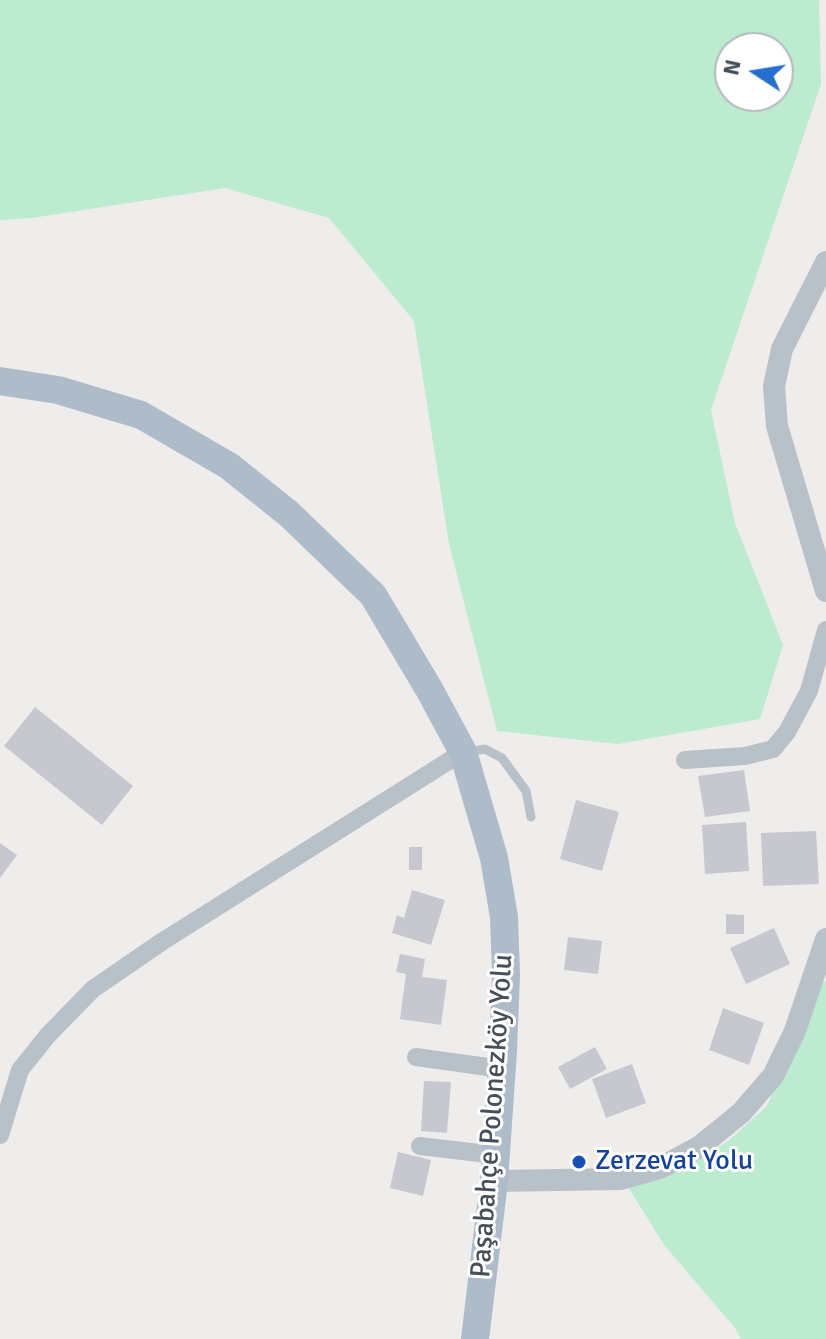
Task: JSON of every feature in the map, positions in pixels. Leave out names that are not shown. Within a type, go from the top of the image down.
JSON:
[{"type":"main road","name":"Paşabahçe Polonezköy Yolu","points":[[0,381],[58,390],[141,415],[229,466],[289,514],[373,595],[463,752],[494,858],[504,917],[506,975],[495,1168],[475,1339]]},
{"type":"street","points":[[826,262],[782,349],[774,386],[777,426],[826,591]]},
{"type":"street","points":[[685,760],[745,756],[773,749],[787,732],[809,691],[826,630]]},
{"type":"street","points":[[0,1135],[20,1070],[48,1035],[93,989],[163,941],[463,752]]},
{"type":"street","points":[[420,1146],[495,1168],[621,1179],[660,1168],[699,1147],[741,1113],[773,1076],[795,1031],[826,939]]},
{"type":"street","points":[[416,1057],[502,1069]]},
{"type":"lane","points":[[463,752],[485,749],[502,758],[526,791],[531,817]]},
{"type":"green space","points":[[0,0],[819,0],[821,84],[711,410],[735,523],[783,645],[760,719],[618,744],[497,731],[449,544],[414,321],[329,218],[225,188],[32,218],[0,220]]},
{"type":"green space","points":[[826,981],[826,1339],[741,1339],[665,1246],[626,1184],[681,1169],[727,1142],[767,1106],[820,984]]},
{"type":"building","points":[[35,707],[133,786],[102,825],[4,746]]},
{"type":"building","points":[[744,770],[750,811],[705,817],[698,776]]},
{"type":"building","points":[[576,800],[619,812],[602,871],[560,859]]},
{"type":"building","points":[[746,822],[749,871],[705,874],[702,825]]},
{"type":"building","points":[[816,831],[819,884],[763,886],[761,833]]},
{"type":"building","points":[[0,843],[17,855],[0,878]]},
{"type":"building","points":[[409,847],[422,847],[422,870],[409,870]]},
{"type":"building","points":[[412,890],[445,900],[431,945],[392,933],[397,915],[404,918]]},
{"type":"building","points":[[726,914],[744,915],[744,934],[726,934]]},
{"type":"building","points":[[774,928],[790,964],[746,984],[730,948]]},
{"type":"building","points":[[568,937],[602,941],[598,974],[564,970]]},
{"type":"building","points":[[400,954],[425,959],[422,977],[447,980],[441,1025],[400,1019],[406,974],[396,972]]},
{"type":"building","points":[[723,1008],[764,1023],[749,1065],[709,1050]]},
{"type":"building","points":[[595,1047],[607,1069],[570,1089],[558,1067]]},
{"type":"building","points":[[632,1064],[646,1103],[606,1118],[592,1079]]},
{"type":"building","points":[[424,1081],[451,1082],[447,1133],[421,1131]]},
{"type":"building","points":[[398,1152],[431,1160],[423,1196],[390,1188]]},
{"type":"place","name":"Zerzevat Yolu","points":[[579,1162]]}]
